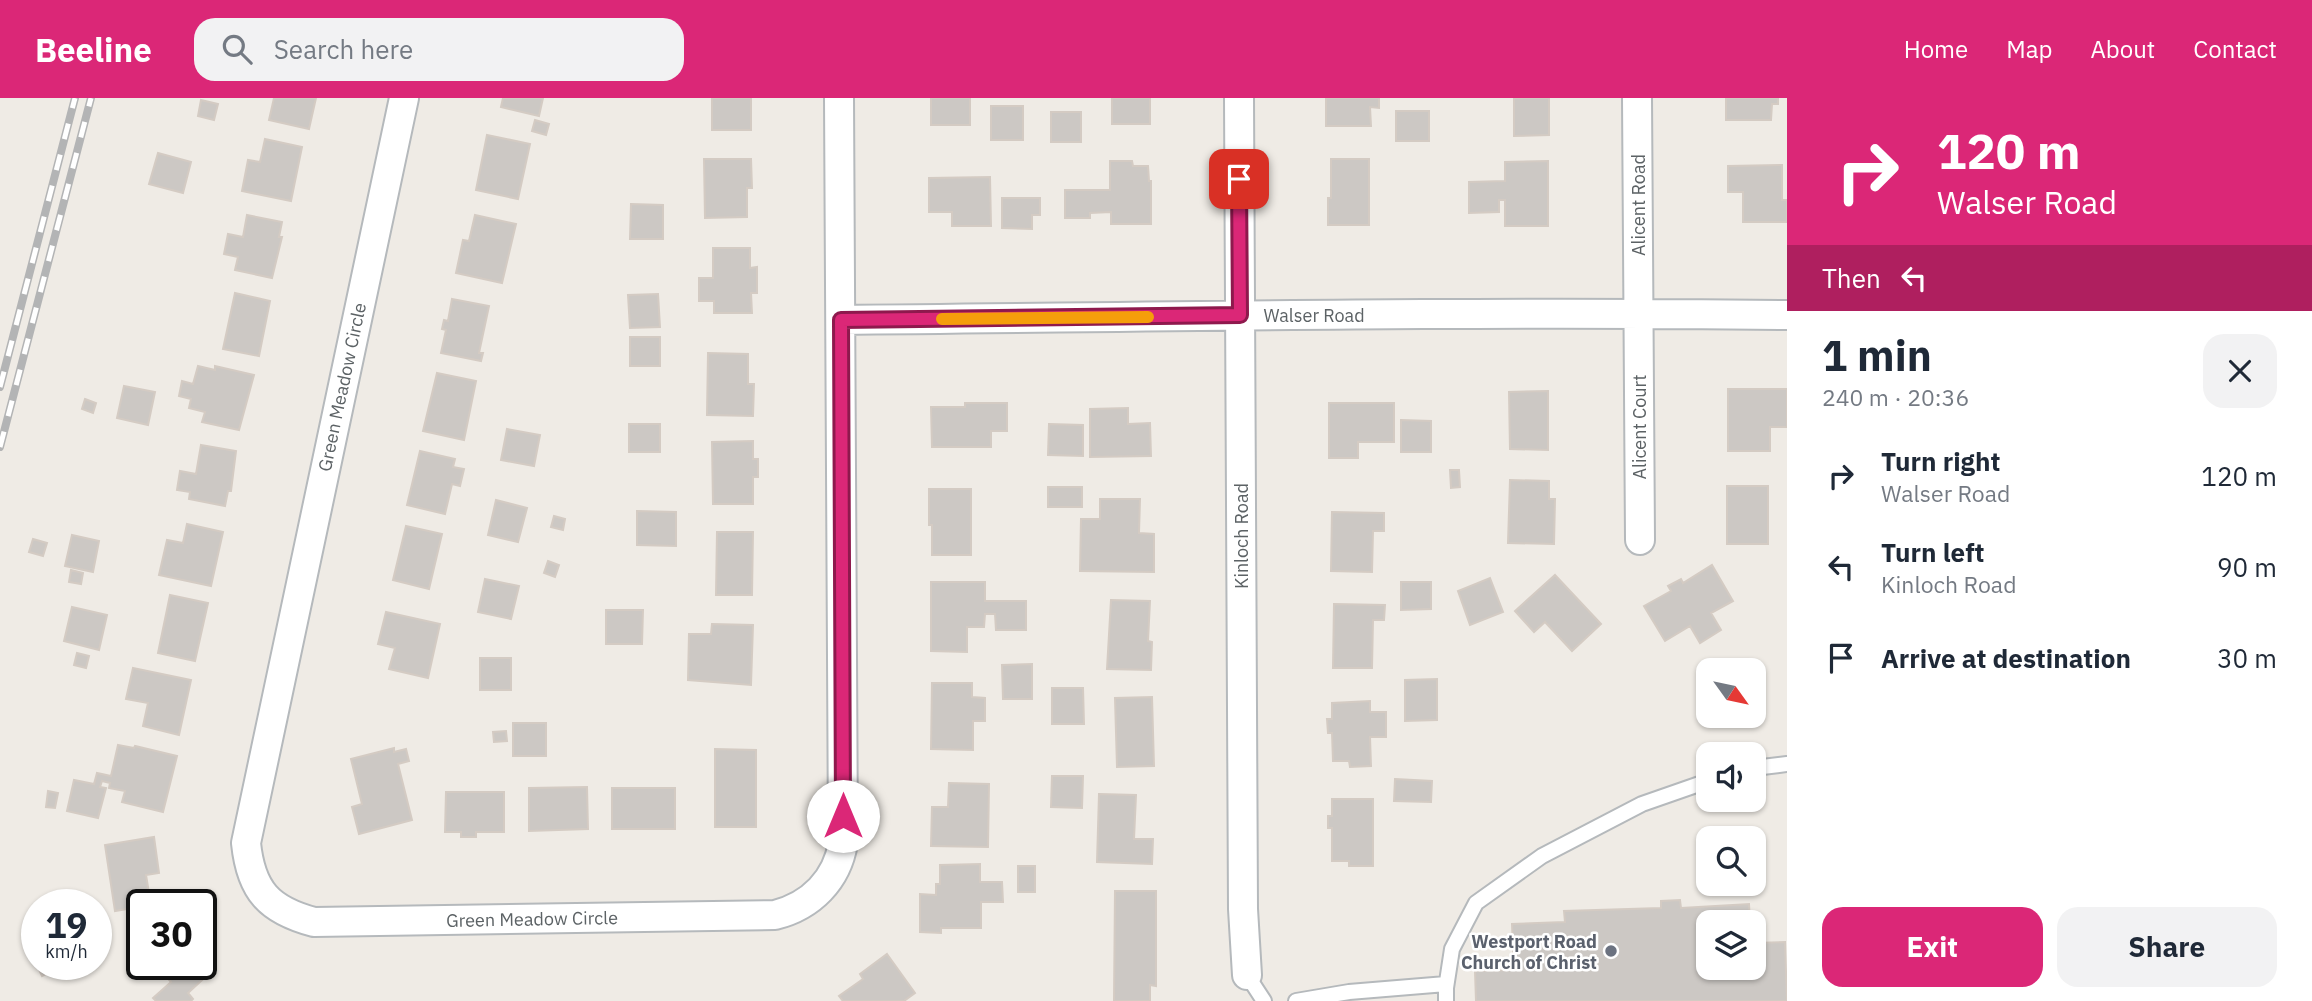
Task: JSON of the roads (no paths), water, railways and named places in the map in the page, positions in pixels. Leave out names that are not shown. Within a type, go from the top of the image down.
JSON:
[{"type":"street","name":"Green Meadow Circle","points":[[404,98],[246,843],[248,861],[258,887],[269,901],[282,911],[314,922],[775,915],[800,906],[823,888],[832,877],[843,843],[839,98]]},
{"type":"street","name":"Kinloch Road","points":[[1239,98],[1243,909],[1247,975]]},
{"type":"street","name":"Alicent Road","points":[[1637,98],[1639,313]]},
{"type":"street","name":"Alicent Court","points":[[1639,313],[1640,540]]},
{"type":"street","name":"Walser Road","points":[[841,320],[1240,315],[1787,315]]},
{"type":"lane","points":[[1766,767],[1787,764]]},
{"type":"lane","points":[[1446,1001],[1452,949],[1476,903],[1542,856],[1642,804],[1696,785]]},
{"type":"lane","points":[[1247,975],[1264,1001]]},
{"type":"lane","points":[[1296,1001],[1349,992],[1446,984]]},
{"type":"railway","points":[[0,387],[75,98]]},
{"type":"railway","points":[[0,447],[91,98]]},
{"type":"place","name":"Westport Road Church of Christ","points":[[1611,951]]}]
